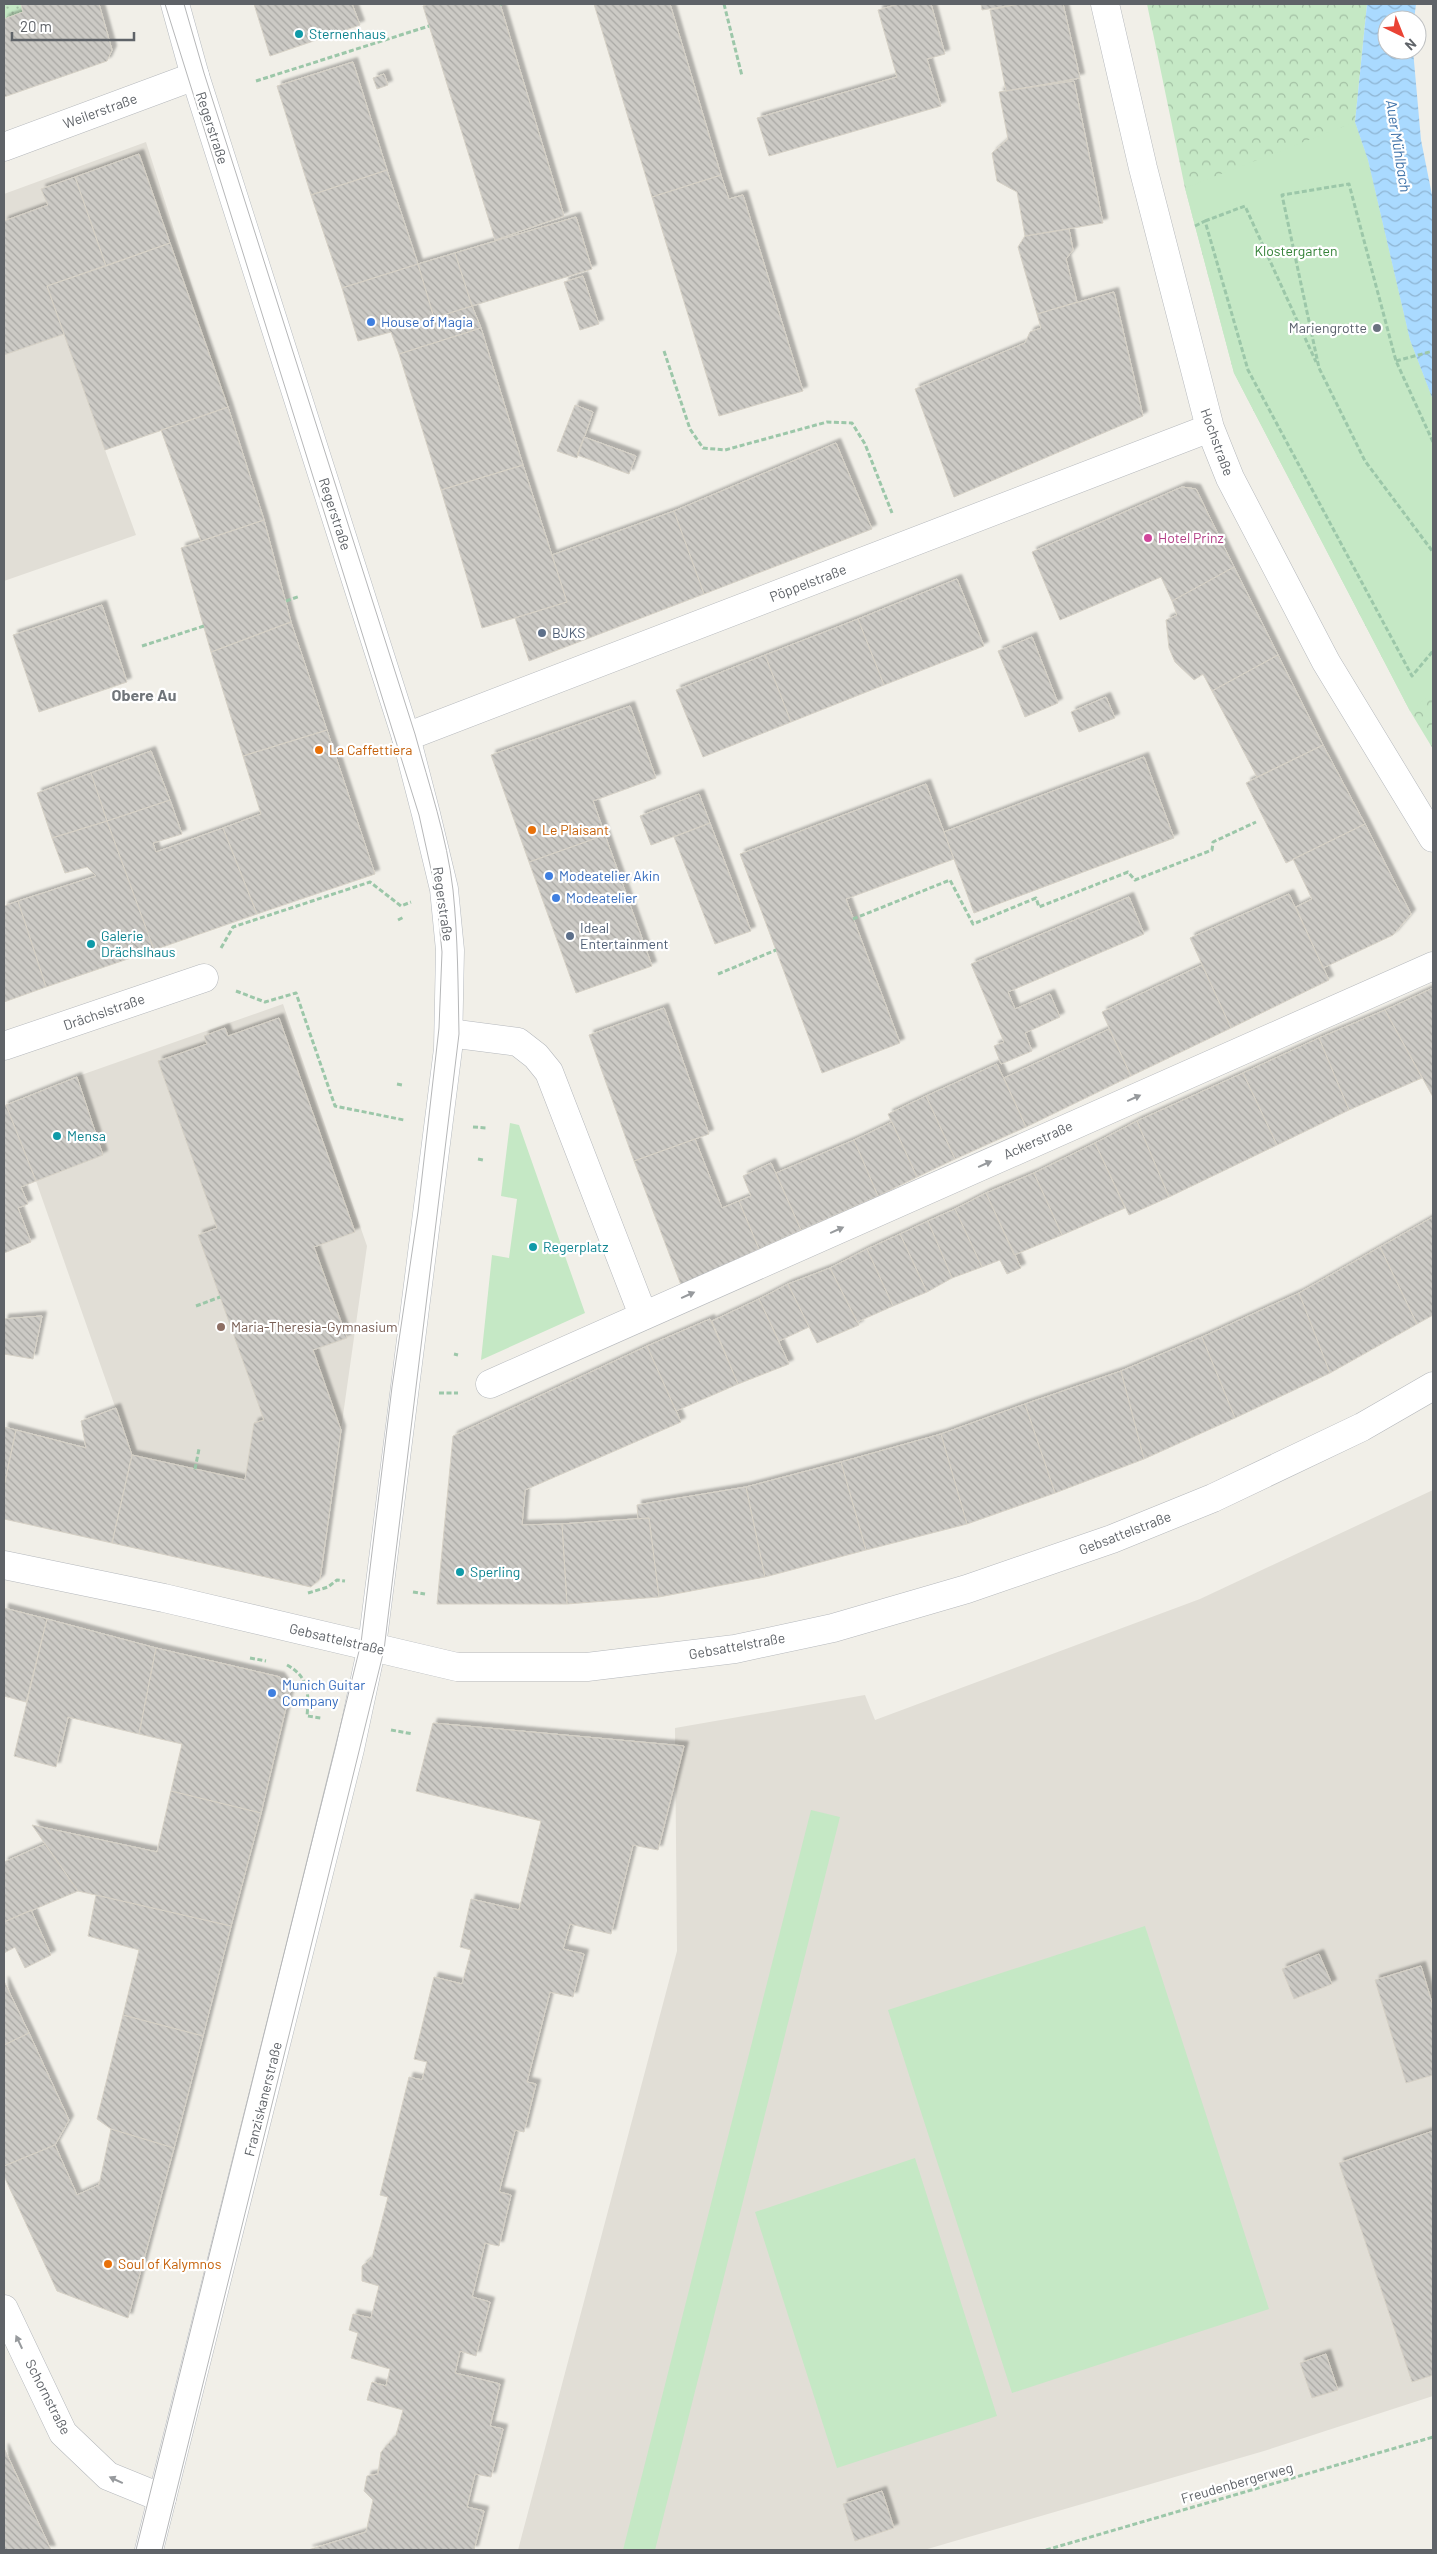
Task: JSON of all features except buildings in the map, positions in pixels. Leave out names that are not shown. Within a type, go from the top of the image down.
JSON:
[{"type":"street","name":"Regerstraße","points":[[175,4],[195,76],[406,738],[444,889],[450,950],[449,1033]]},
{"type":"street","name":"Hochstraße","points":[[1105,4],[1143,168],[1210,428],[1230,478],[1326,662],[1433,838]]},
{"type":"street","name":"Weilerstraße","points":[[4,147],[195,76]]},
{"type":"street","name":"Pöppelstraße","points":[[406,738],[1210,428]]},
{"type":"street","name":"Ackerstraße","points":[[643,1315],[1433,966]]},
{"type":"street","name":"Drächslstraße","points":[[4,1046],[204,978]]},
{"type":"street","points":[[372,1646],[449,1033],[518,1042],[536,1056],[548,1072],[643,1315],[490,1384]]},
{"type":"street","name":"Gebsattelstraße","points":[[4,1565],[164,1598],[457,1667],[578,1668],[735,1649],[834,1628],[967,1589],[1112,1539],[1213,1498],[1362,1427],[1433,1386]]},
{"type":"street","name":"Franziskanerstraße","points":[[149,2550],[350,1749],[372,1646]]},
{"type":"street","name":"Schornstraße","points":[[4,2309],[63,2433],[108,2476],[162,2498]]},
{"type":"path","points":[[724,4],[742,76]]},
{"type":"path","points":[[256,81],[429,26]]},
{"type":"path","points":[[1319,368],[1282,195],[1349,184],[1396,361],[1433,442]]},
{"type":"path","points":[[1194,226],[1245,206],[1319,368],[1365,461],[1433,552]]},
{"type":"path","points":[[1205,221],[1248,370],[1412,676],[1433,651]]},
{"type":"path","points":[[1396,361],[1433,351]]},
{"type":"path","points":[[664,352],[690,429],[703,448],[725,450],[827,422],[852,423],[865,444],[905,546]]},
{"type":"path","points":[[286,601],[300,596]]},
{"type":"path","points":[[142,646],[204,626]]},
{"type":"path","points":[[853,919],[950,880],[973,924],[1036,898],[1039,907],[1128,872],[1135,880],[1212,850],[1214,842],[1256,822]]},
{"type":"path","points":[[398,1119],[335,1106],[296,993],[265,1002],[204,978],[233,927],[370,882],[402,906],[444,889]]},
{"type":"path","points":[[326,891],[327,896]]},
{"type":"path","points":[[398,920],[404,917]]},
{"type":"path","points":[[718,974],[776,950]]},
{"type":"path","points":[[396,1084],[402,1085]]},
{"type":"path","points":[[478,1159],[483,1160]]},
{"type":"path","points":[[196,1306],[220,1297]]},
{"type":"path","points":[[404,1389],[453,1395],[490,1384]]},
{"type":"path","points":[[196,1469],[200,1449]]},
{"type":"path","points":[[250,1658],[269,1662]]},
{"type":"path","points":[[278,1664],[288,1665],[298,1671],[309,1694],[307,1716]]},
{"type":"path","name":"Freudenbergerweg","points":[[1046,2550],[1433,2437]]},
{"type":"shaded area","points":[[146,142],[230,405],[105,450],[136,535],[4,581],[4,194]]},
{"type":"shaded area","name":"Maria-Theresia-Gymnasium","points":[[283,1004],[367,1246],[331,1500],[311,1587],[112,1543],[132,1455],[36,1181],[6,1105],[84,1074]]},
{"type":"shaded area","points":[[1433,1490],[1433,2396],[1264,2451],[924,2550],[518,2550],[677,1951],[675,1728],[865,1695],[875,1720],[1200,1599]]},
{"type":"green space","points":[[4,4],[21,4],[23,12],[4,19]]},
{"type":"green space","name":"Klostergarten","points":[[1147,4],[1367,4],[1355,122],[1368,160],[1410,340],[1433,400],[1433,749],[1410,711],[1234,373],[1185,188]]},
{"type":"green space","name":"Klostergarten","points":[[1355,122],[1368,160],[1410,340],[1433,400],[1433,693],[1410,711],[1234,373],[1185,188]]},
{"type":"green space","points":[[510,1123],[519,1125],[585,1313],[481,1360],[492,1255],[509,1258],[517,1199],[501,1196]]},
{"type":"green space","points":[[811,1810],[840,1817],[655,2550],[623,2550]]},
{"type":"green space","points":[[1145,1926],[1269,2309],[1012,2393],[888,2010]]},
{"type":"green space","points":[[915,2158],[997,2416],[837,2468],[755,2212]]},
{"type":"water","name":"Auer Mühlbach","points":[[1367,4],[1416,4],[1415,10],[1377,10],[1377,60],[1414,60],[1421,140],[1433,200],[1433,400],[1410,340],[1368,160],[1355,122]]},
{"type":"tram line","points":[[136,2550],[361,1643],[392,1387],[418,1212],[439,1028],[442,952],[436,892],[419,815],[165,4]]},
{"type":"tram line","points":[[162,2550],[384,1650],[459,1034],[457,944],[453,890],[437,811],[415,734],[204,73],[184,4]]},
{"type":"place","name":"Sternenhaus","points":[[299,34]]},
{"type":"place","name":"House of Magia","points":[[371,322]]},
{"type":"place","name":"Mariengrotte","points":[[1377,328]]},
{"type":"place","name":"Hotel Prinz","points":[[1148,538]]},
{"type":"place","name":"BJKS","points":[[542,633]]},
{"type":"place","name":"La Caffettiera","points":[[319,750]]},
{"type":"place","name":"Le Plaisant","points":[[532,830]]},
{"type":"place","name":"Modeatelier Akin","points":[[549,876]]},
{"type":"place","name":"Modeatelier","points":[[556,898]]},
{"type":"place","name":"Ideal Entertainment","points":[[570,936]]},
{"type":"place","name":"Galerie Drächslhaus","points":[[91,944]]},
{"type":"place","name":"Mensa","points":[[57,1136]]},
{"type":"place","name":"Regerplatz","points":[[533,1247]]},
{"type":"place","name":"Maria-Theresia-Gymnasium","points":[[221,1327]]},
{"type":"place","name":"Sperling","points":[[460,1572]]},
{"type":"place","name":"Munich Guitar Company","points":[[272,1693]]},
{"type":"place","name":"Soul of Kalymnos","points":[[108,2264]]},
{"type":"district","name":"Obere Au","points":[[144,695]]}]
